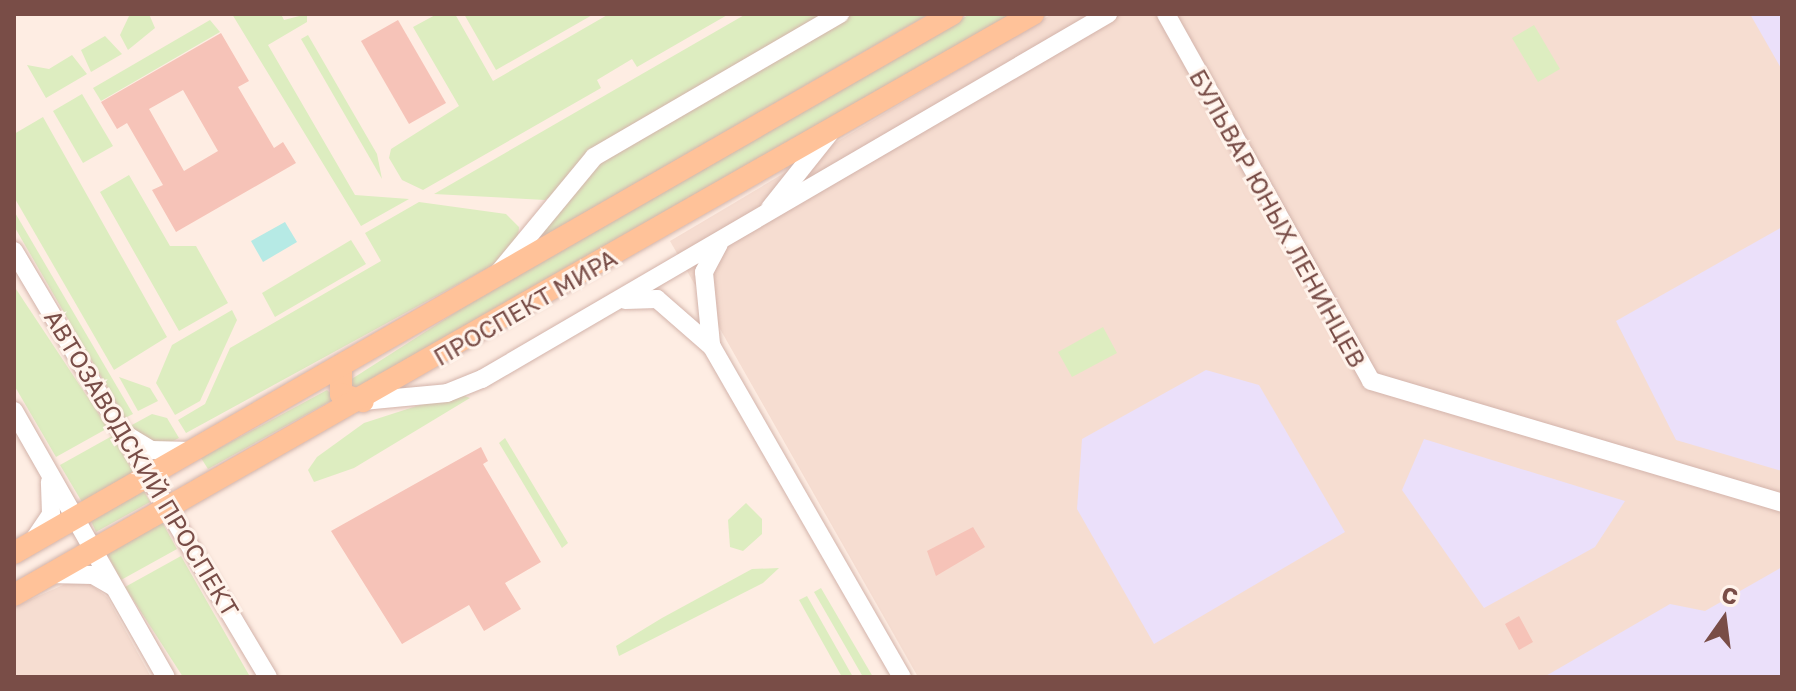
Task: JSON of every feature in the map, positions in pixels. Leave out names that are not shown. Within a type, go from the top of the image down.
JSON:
[{"type":"main road","name":"ПРОСПЕКТ МИРА","points":[[22,549],[341,369],[495,276],[952,14]]},
{"type":"main road","name":"ПРОСПЕКТ МИРА","points":[[14,595],[165,506],[363,401],[1033,14]]},
{"type":"main road","points":[[341,369],[341,394],[363,401]]},
{"type":"street","points":[[495,276],[594,157],[840,14]]},
{"type":"street","points":[[363,401],[447,393],[719,244],[1108,14]]},
{"type":"street","name":"БУЛЬВАР ЮНЫХ ЛЕНИНЦЕВ","points":[[1166,14],[1371,381],[1782,503]]},
{"type":"street","points":[[763,216],[833,128]]},
{"type":"street","points":[[712,347],[704,272],[719,244]]},
{"type":"street","name":"АВТОЗАВОДСКИЙ ПРОСПЕКТ","points":[[15,251],[268,677]]},
{"type":"street","points":[[14,277],[38,290]]},
{"type":"street","points":[[618,301],[657,299],[712,347],[902,677]]},
{"type":"street","points":[[14,411],[166,677]]},
{"type":"street","points":[[119,427],[151,450],[192,451]]},
{"type":"street","points":[[22,549],[54,502],[46,468]]},
{"type":"street","points":[[47,574],[93,575],[115,588]]},
{"type":"shaded area","points":[[1052,14],[1782,14],[1782,677],[918,677],[670,241]]},
{"type":"shaded area","points":[[1750,14],[1782,14],[1782,70]]},
{"type":"shaded area","points":[[1782,227],[1782,471],[1676,440],[1616,321]]},
{"type":"shaded area","points":[[1206,370],[1259,385],[1345,532],[1154,644],[1077,509],[1082,439]]},
{"type":"shaded area","points":[[1424,439],[1625,501],[1595,547],[1484,608],[1402,490]]},
{"type":"shaded area","points":[[1782,567],[1782,677],[1544,677],[1670,604],[1705,611]]},
{"type":"shaded area","points":[[81,577],[107,597],[151,677],[14,677],[14,607]]},
{"type":"green space","points":[[130,14],[149,14],[155,28],[128,50],[120,35]]},
{"type":"green space","points":[[232,14],[281,14],[284,20],[307,14],[307,22],[268,45],[355,195],[409,199],[361,226]]},
{"type":"green space","points":[[437,14],[455,14],[493,81],[609,14],[729,14],[637,67],[632,59],[597,80],[601,88],[423,190],[402,180],[389,158],[391,149],[459,106],[413,27]]},
{"type":"green space","points":[[464,14],[594,14],[496,70]]},
{"type":"green space","points":[[746,14],[828,14],[545,200],[434,194]]},
{"type":"green space","points":[[850,14],[929,14],[527,246],[602,157]]},
{"type":"green space","points":[[970,14],[1012,14],[352,390],[347,382],[478,298]]},
{"type":"green space","points":[[210,20],[220,32],[101,101],[93,88]]},
{"type":"green space","points":[[1534,25],[1560,69],[1538,82],[1512,38]]},
{"type":"green space","points":[[308,35],[377,154],[382,179],[301,39]]},
{"type":"green space","points":[[105,36],[122,54],[91,72],[81,50]]},
{"type":"green space","points":[[72,55],[87,74],[46,98],[27,65],[49,69]]},
{"type":"green space","points":[[82,94],[113,146],[83,163],[53,111]]},
{"type":"green space","points":[[43,117],[167,337],[114,370],[14,197],[14,134]]},
{"type":"green space","points":[[129,175],[170,246],[196,246],[228,303],[179,331],[100,192]]},
{"type":"green space","points":[[419,202],[506,214],[519,227],[518,238],[493,265],[186,433],[178,420],[205,404],[230,348],[381,261],[365,233]]},
{"type":"green space","points":[[14,211],[133,414],[125,418],[14,226]]},
{"type":"green space","points":[[351,240],[366,264],[275,317],[262,293]]},
{"type":"green space","points":[[14,286],[108,428],[56,457],[14,385]]},
{"type":"green space","points":[[232,310],[237,320],[200,401],[175,415],[156,383],[172,345]]},
{"type":"green space","points":[[1103,327],[1117,353],[1072,377],[1058,352]]},
{"type":"green space","points":[[119,377],[150,388],[158,401],[138,411]]},
{"type":"green space","points":[[327,390],[336,398],[208,469],[201,458]]},
{"type":"green space","points":[[457,393],[470,398],[354,468],[314,482],[308,470],[317,457],[364,423]]},
{"type":"green space","points":[[152,414],[167,418],[179,438],[167,444],[137,438],[130,426]]},
{"type":"green space","points":[[112,436],[134,473],[82,502],[60,465]]},
{"type":"green space","points":[[505,438],[568,543],[562,548],[499,443]]},
{"type":"green space","points":[[144,491],[150,502],[96,532],[91,521]]},
{"type":"green space","points":[[746,503],[762,519],[762,534],[743,551],[730,547],[728,520]]},
{"type":"green space","points":[[161,520],[177,549],[121,580],[106,552]]},
{"type":"green space","points":[[181,556],[249,677],[183,677],[125,587]]},
{"type":"green space","points":[[779,568],[763,583],[619,656],[616,646],[662,618],[752,569]]},
{"type":"green space","points":[[821,588],[873,677],[863,677],[814,592]]},
{"type":"green space","points":[[807,596],[853,677],[842,677],[799,600]]},
{"type":"water","points":[[285,222],[297,242],[263,262],[251,241]]},
{"type":"building","points":[[398,20],[446,103],[409,124],[361,41]]},
{"type":"building","points":[[221,33],[249,81],[238,87],[274,148],[283,142],[296,163],[176,232],[152,190],[163,185],[127,123],[117,129],[101,102]],"holes":[[[183,90],[218,151],[184,171],[149,109]]]},
{"type":"building","points":[[481,447],[488,461],[483,464],[541,562],[505,583],[521,609],[484,631],[469,605],[402,644],[331,531]]},
{"type":"building","points":[[973,527],[985,547],[936,576],[927,551]]},
{"type":"building","points":[[1519,616],[1533,642],[1519,650],[1505,624]]}]
